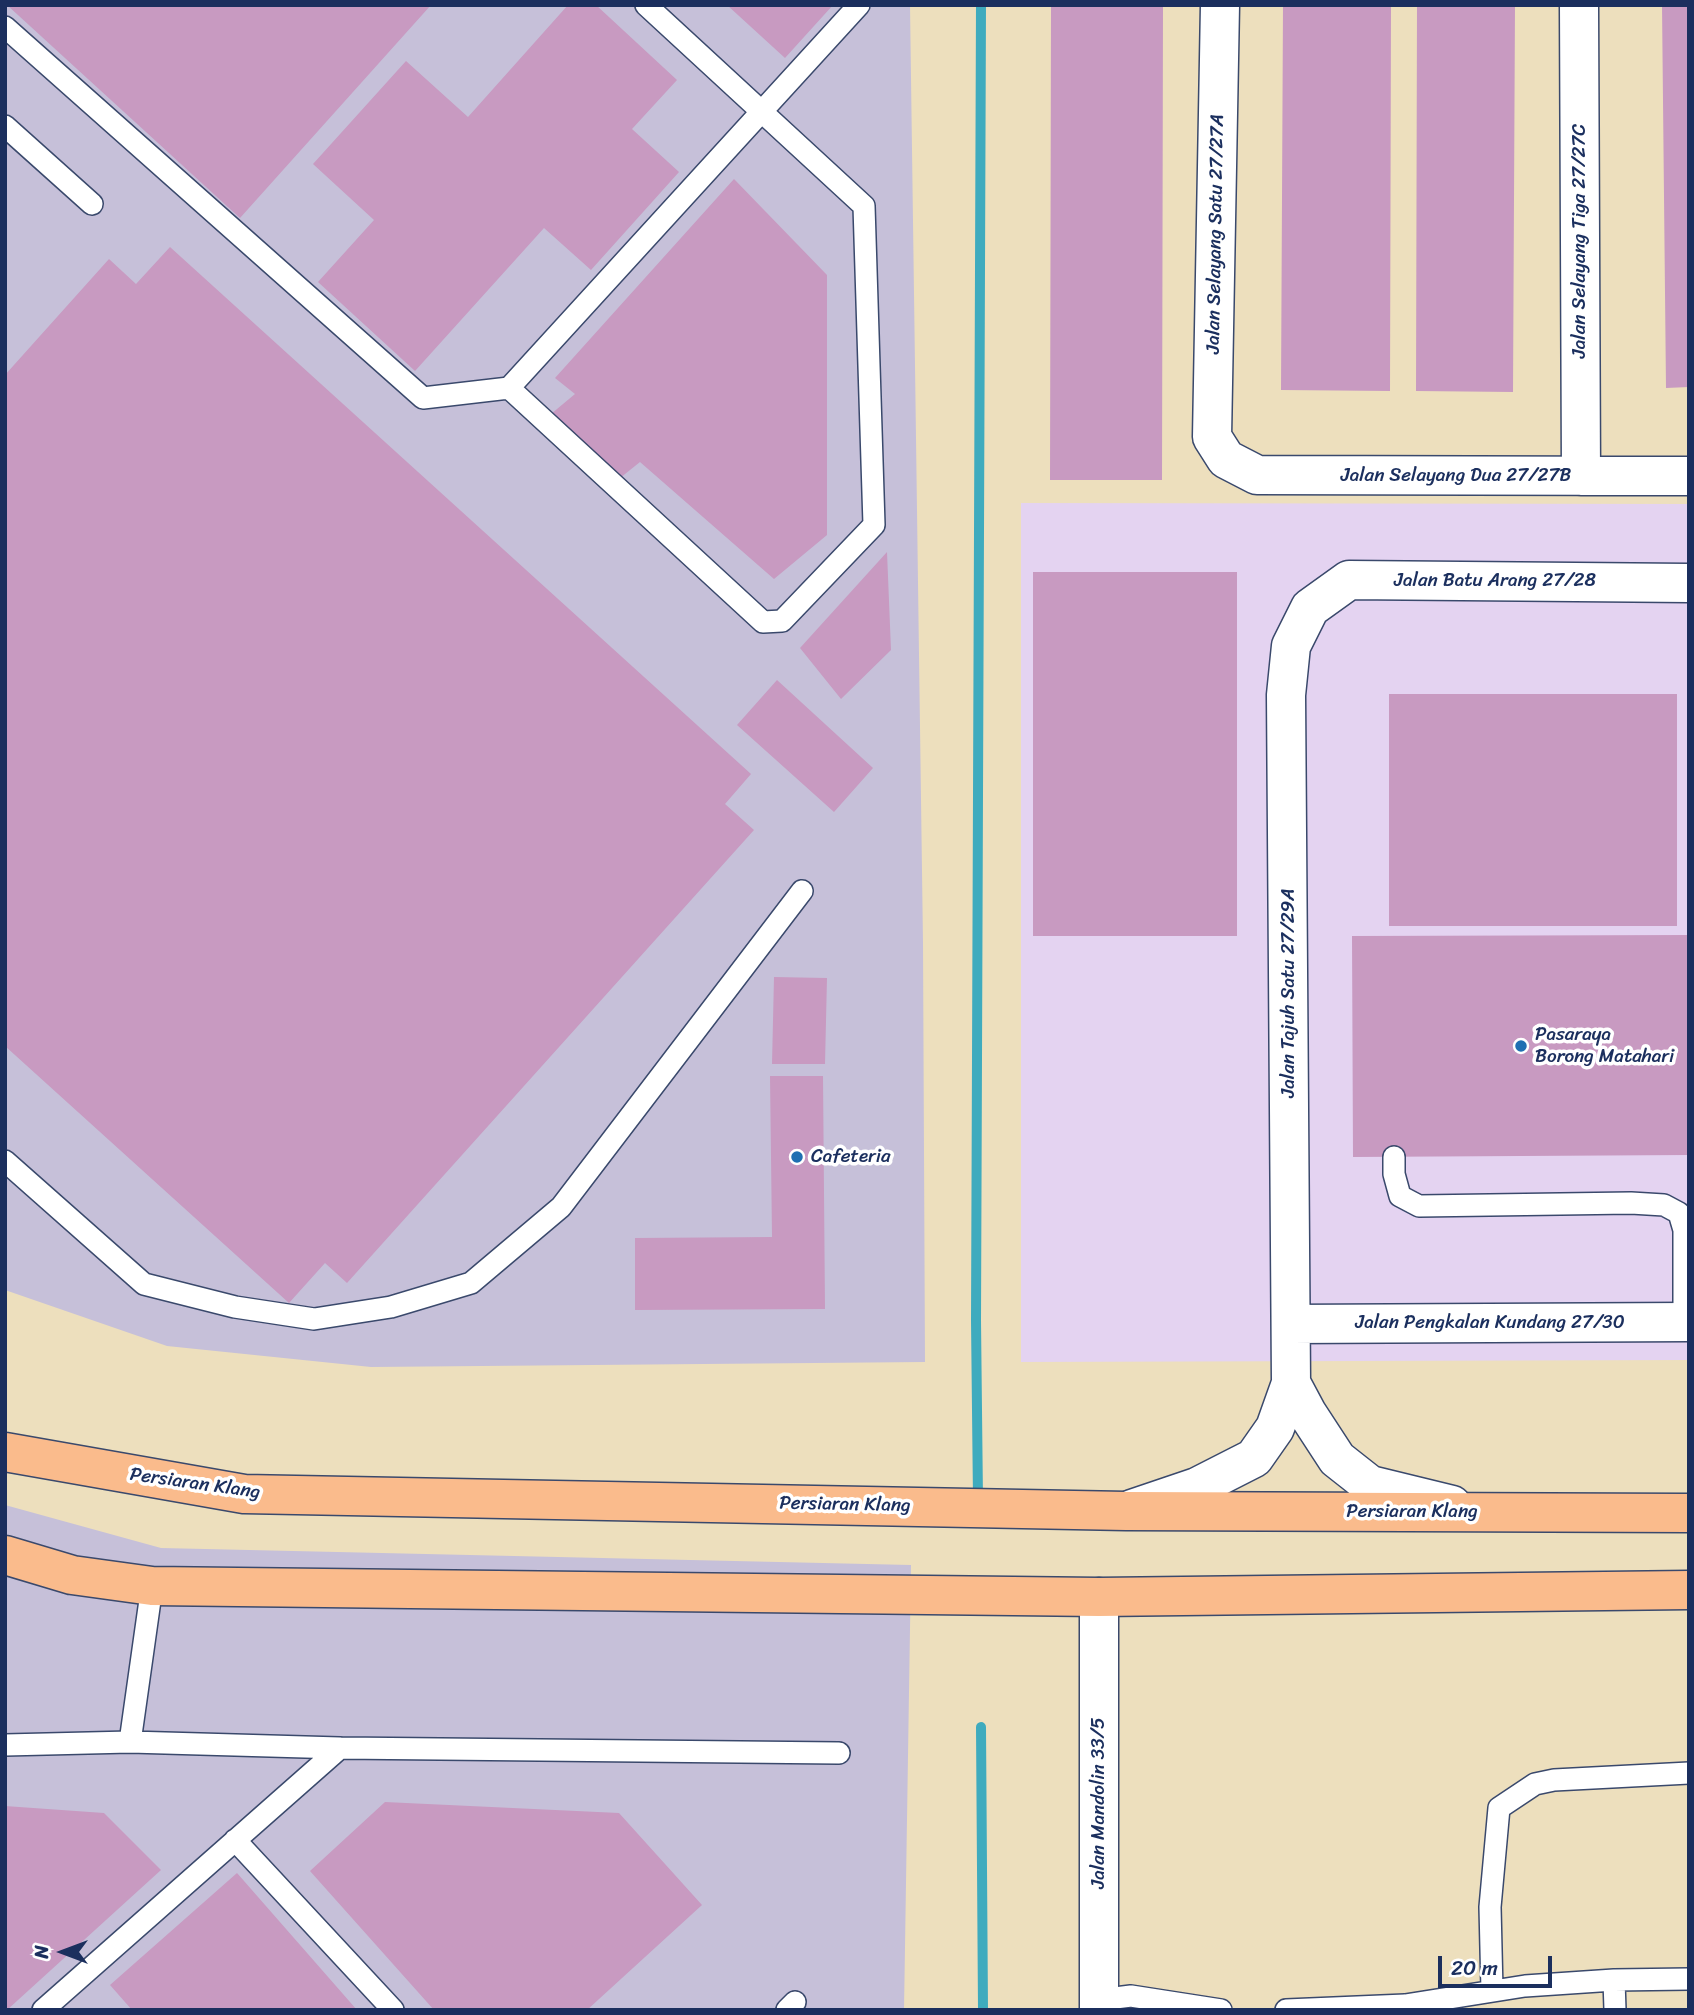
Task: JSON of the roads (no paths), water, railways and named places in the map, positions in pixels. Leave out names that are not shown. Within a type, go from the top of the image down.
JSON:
[{"type":"main road","name":"Persiaran Klang","points":[[5,1452],[244,1494],[1126,1511],[1689,1513]]},
{"type":"main road","points":[[5,1555],[72,1575]]},
{"type":"main road","points":[[5,1568],[152,1586],[1099,1597],[1689,1590]]},
{"type":"street","name":"Jalan Selayang Satu 27/27A","points":[[1220,5],[1212,437],[1226,459]]},
{"type":"street","name":"Jalan Selayang Tiga 27/27C","points":[[1579,5],[1581,476]]},
{"type":"street","name":"Jalan Selayang Dua 27/27B","points":[[1226,459],[1257,475],[1689,476]]},
{"type":"street","name":"Jalan Batu Arang 27/28","points":[[1310,608],[1349,580],[1689,583]]},
{"type":"street","name":"Jalan Tajuh Satu 27/29A","points":[[1126,1511],[1197,1487],[1254,1458],[1275,1428],[1291,1383],[1286,695],[1291,646],[1310,608]]},
{"type":"street","name":"Jalan Pengkalan Kundang 27/30","points":[[1291,1324],[1687,1322]]},
{"type":"street","name":"Jalan Tajuh Satu 27/29A","points":[[1291,1383],[1337,1459],[1370,1485],[1480,1513]]},
{"type":"street","name":"Jalan Mandolin 33/5","points":[[1099,1597],[1099,2005]]},
{"type":"lane","points":[[509,388],[763,622],[782,621],[874,525],[864,206],[646,5]]},
{"type":"lane","points":[[5,27],[423,398],[509,388],[859,5]]},
{"type":"lane","points":[[5,126],[92,204]]},
{"type":"lane","points":[[5,1161],[144,1284],[235,1307],[314,1319],[391,1307],[471,1283],[561,1208],[802,891]]},
{"type":"lane","points":[[1394,1157],[1394,1174],[1400,1196],[1419,1206],[1631,1203],[1664,1205],[1679,1213],[1685,1230],[1687,1322]]},
{"type":"lane","points":[[130,1742],[152,1586]]},
{"type":"lane","points":[[5,1745],[130,1742],[340,1748],[838,1753]]},
{"type":"lane","points":[[43,2010],[340,1748]]},
{"type":"lane","points":[[1492,1991],[1490,1907],[1499,1808],[1535,1784],[1544,1782],[1689,1773]]},
{"type":"lane","points":[[235,1840],[393,2010]]},
{"type":"lane","points":[[1286,2010],[1405,2005],[1525,1986],[1614,1980],[1689,1979]]},
{"type":"lane","points":[[1614,1980],[1615,2010]]},
{"type":"lane","points":[[1099,2005],[1131,1996],[1221,2010]]},
{"type":"waterway","points":[[978,1500],[976,1320],[981,5]]},
{"type":"waterway","points":[[981,1727],[983,2010]]},
{"type":"place","name":"Pasaraya Borong Matahari","points":[[1521,1046]]},
{"type":"place","name":"Cafeteria","points":[[797,1157]]}]
